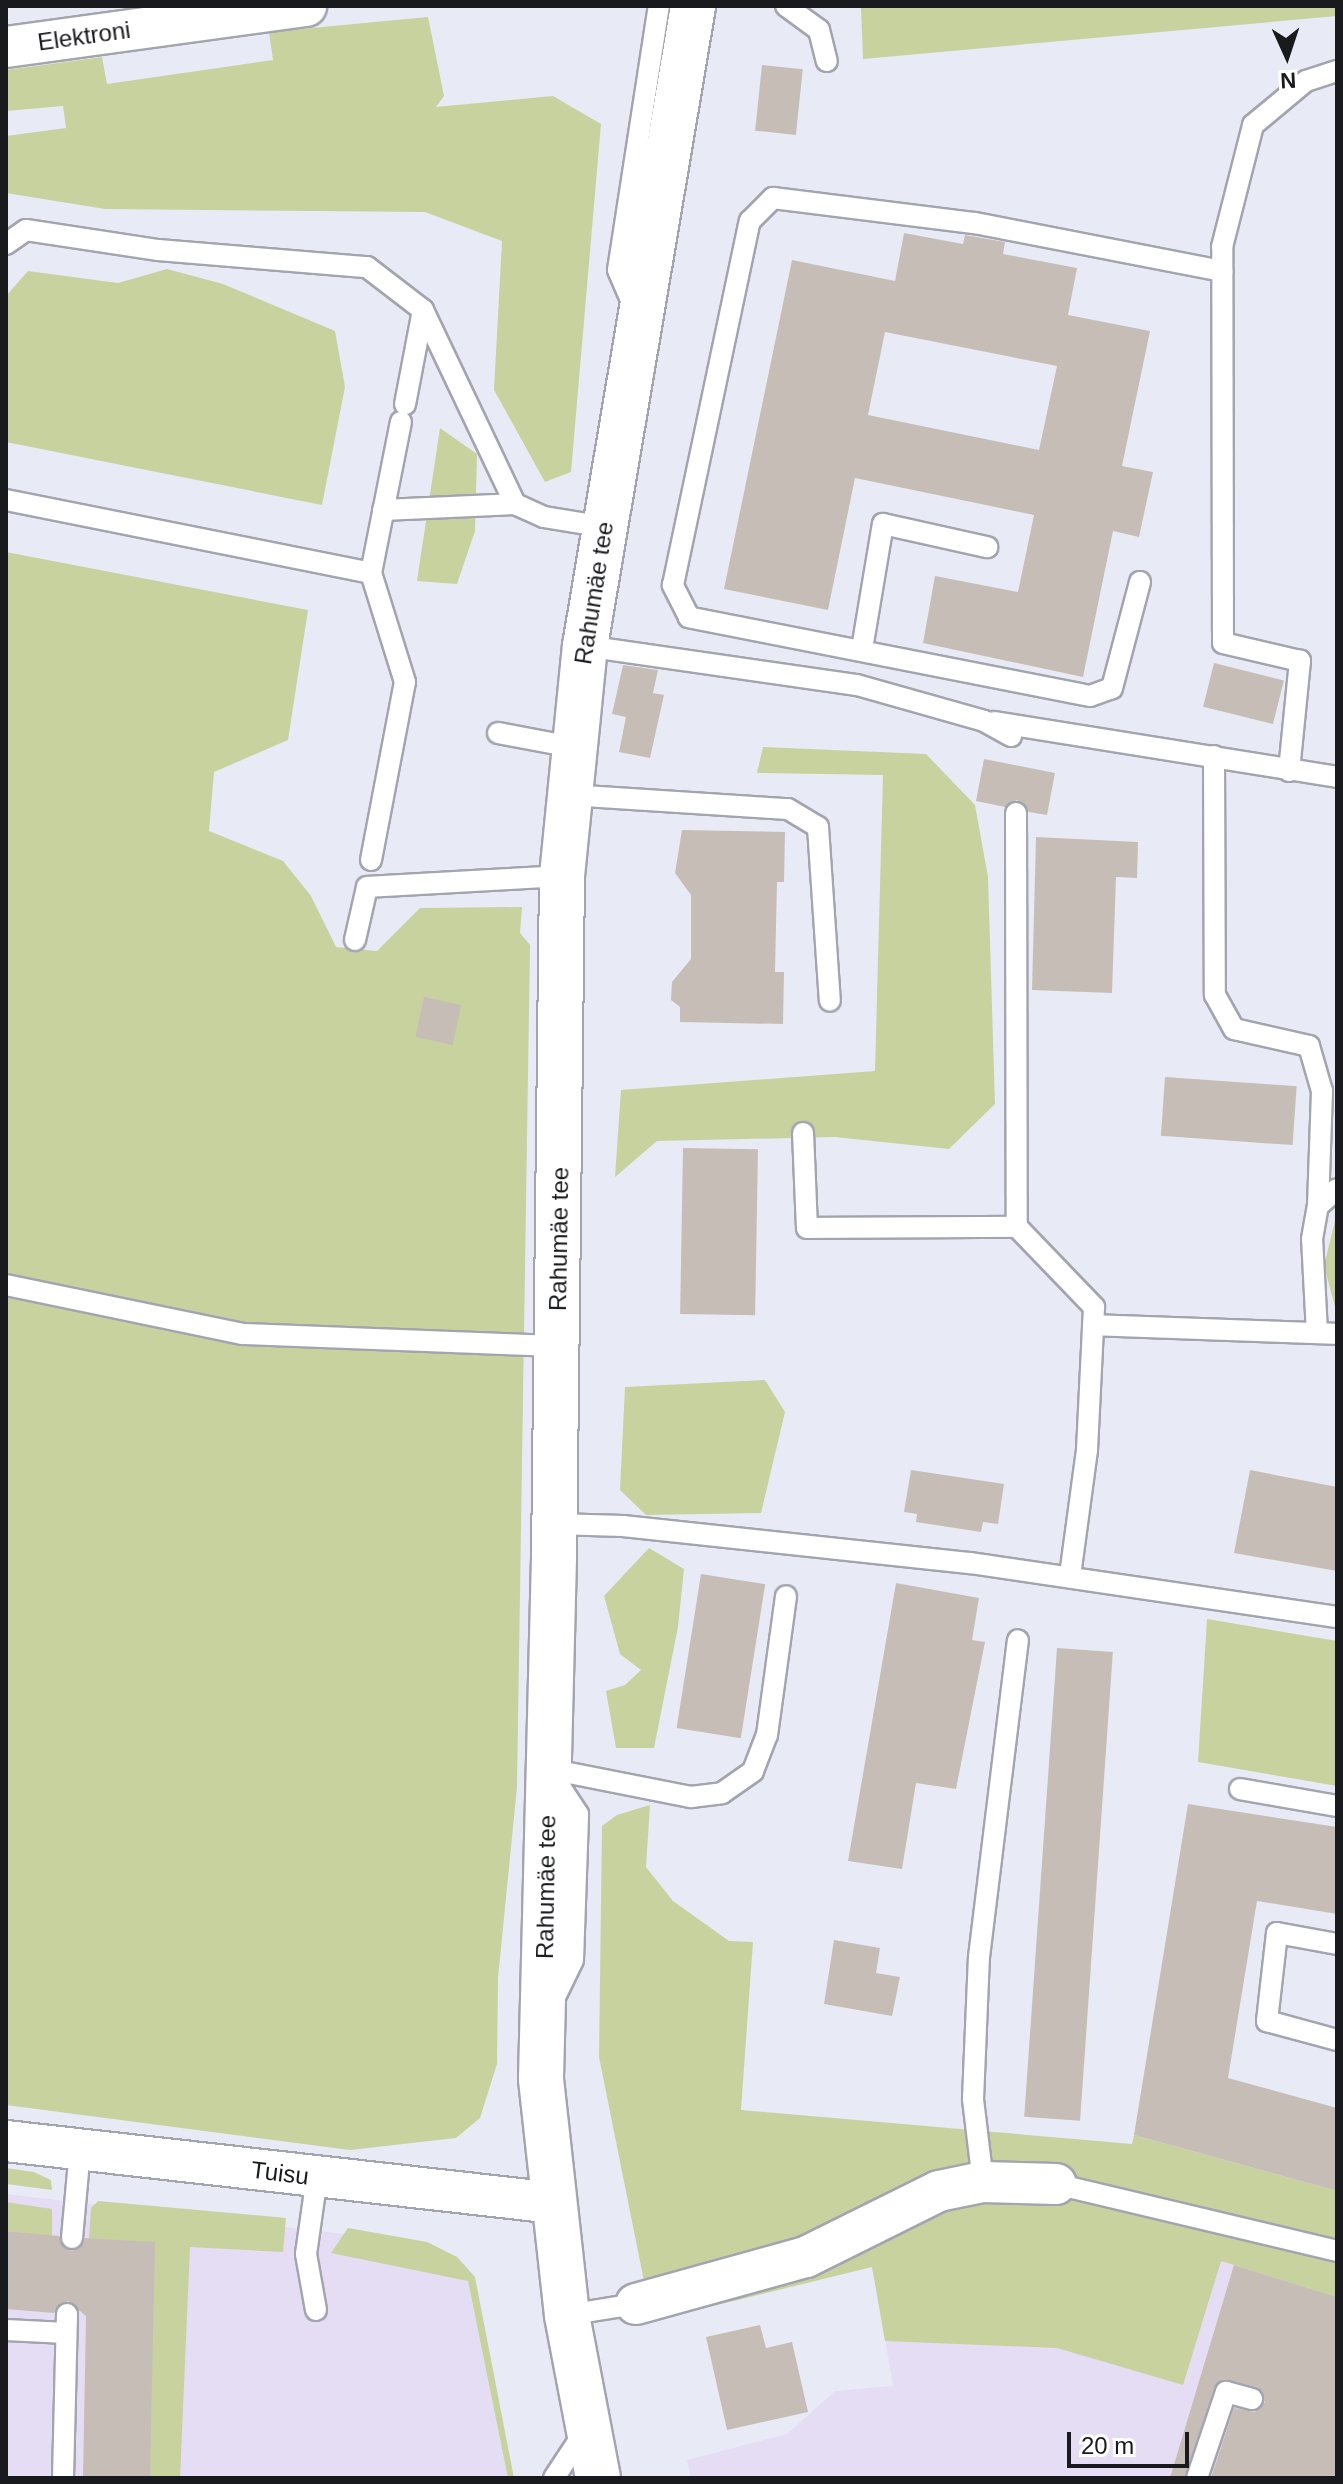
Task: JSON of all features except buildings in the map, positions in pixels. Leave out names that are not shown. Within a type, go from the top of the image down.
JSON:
[{"type":"street","name":"Elektroni","points":[[6,47],[306,6]]},
{"type":"street","name":"Rahumäe tee","points":[[598,2478],[567,2315],[541,2078],[555,1524],[562,876],[572,747],[585,646],[689,6]]},
{"type":"street","name":"Tuisu","points":[[6,2141],[554,2203]]},
{"type":"street","points":[[636,2304],[806,2257],[939,2191],[983,2182],[1056,2184]]},
{"type":"lane","points":[[786,6],[819,30],[827,61]]},
{"type":"lane","points":[[1289,771],[1300,661],[1223,643],[1222,247],[1253,125],[1306,81],[1337,71]]},
{"type":"lane","points":[[1140,582],[1112,688],[1090,696],[689,617],[673,585],[750,221],[773,198],[975,223],[1222,271]]},
{"type":"lane","points":[[6,244],[26,230],[158,250],[367,267],[423,310],[515,504]]},
{"type":"lane","points":[[371,860],[405,682],[371,573],[423,310]]},
{"type":"lane","points":[[6,500],[371,573]]},
{"type":"lane","points":[[383,510],[515,504],[544,517],[605,527]]},
{"type":"lane","points":[[862,649],[883,524],[987,547]]},
{"type":"lane","points":[[585,646],[857,685],[984,721],[1337,777]]},
{"type":"lane","points":[[984,721],[1011,736]]},
{"type":"lane","points":[[498,733],[572,747]]},
{"type":"lane","points":[[1093,1325],[1327,1334],[1312,1239],[1318,1206],[1322,1091],[1309,1046],[1234,1029],[1215,995],[1214,756]]},
{"type":"lane","points":[[569,795],[788,809],[818,827],[830,1001]]},
{"type":"lane","points":[[1016,813],[1017,1227],[1094,1307],[1087,1450],[1070,1576]]},
{"type":"lane","points":[[355,940],[367,887],[562,876]]},
{"type":"lane","points":[[803,1133],[807,1228],[1017,1227]]},
{"type":"lane","points":[[1318,1206],[1337,1189]]},
{"type":"lane","points":[[6,1285],[256,1335],[558,1346]]},
{"type":"lane","points":[[555,1524],[623,1526],[1070,1576],[1337,1617]]},
{"type":"lane","points":[[549,1769],[691,1797],[722,1793],[753,1771],[767,1735],[786,1596]]},
{"type":"lane","points":[[983,2182],[973,2099],[979,1957],[1018,1640]]},
{"type":"lane","points":[[1240,1789],[1337,1806]]},
{"type":"lane","points":[[1337,1944],[1277,1933],[1267,2021],[1337,2040]]},
{"type":"lane","points":[[72,2238],[80,2150]]},
{"type":"lane","points":[[316,2310],[306,2254],[317,2177]]},
{"type":"lane","points":[[1056,2184],[1337,2251]]},
{"type":"lane","points":[[567,2315],[636,2304]]},
{"type":"lane","points":[[6,2330],[67,2324],[63,2478]]},
{"type":"lane","points":[[1197,2478],[1226,2392],[1252,2399]]},
{"type":"lane","points":[[554,2478],[587,2428]]},
{"type":"shaded area","points":[[6,2194],[386,2239],[468,2281],[508,2478],[6,2478]]},
{"type":"shaded area","points":[[1220,2253],[1337,2291],[1337,2478],[691,2478],[687,2460],[787,2434],[835,2391],[893,2386],[873,2267]]},
{"type":"green space","points":[[861,6],[1337,6],[1337,16],[863,59]]},
{"type":"green space","points":[[428,17],[444,96],[436,107],[553,96],[601,124],[571,472],[545,482],[494,390],[502,241],[425,212],[105,209],[6,193],[6,136],[66,128],[63,106],[6,111],[6,70],[102,57],[107,84],[273,60],[269,32]]},
{"type":"green space","points":[[167,269],[223,284],[335,331],[345,387],[322,505],[6,442],[6,296],[28,271],[118,283]]},
{"type":"green space","points":[[440,428],[477,454],[475,531],[457,584],[417,581]]},
{"type":"green space","points":[[6,552],[308,610],[288,740],[214,772],[209,831],[283,861],[311,896],[336,947],[377,951],[420,908],[522,907],[520,933],[530,945],[517,1787],[498,1978],[497,2064],[480,2118],[456,2138],[350,2150],[6,2105]]},
{"type":"green space","points":[[763,747],[926,754],[975,805],[988,877],[995,1104],[949,1149],[835,1137],[657,1141],[615,1177],[621,1090],[875,1071],[883,775],[757,773]]},
{"type":"green space","points":[[1337,1212],[1337,1314],[1324,1266]]},
{"type":"green space","points":[[765,1380],[785,1412],[761,1513],[646,1515],[620,1490],[625,1387]]},
{"type":"green space","points":[[649,1548],[684,1569],[678,1627],[654,1748],[616,1748],[606,1691],[625,1685],[641,1670],[620,1654],[604,1596]]},
{"type":"green space","points":[[1207,1619],[1337,1641],[1337,1786],[1198,1762]]},
{"type":"green space","points":[[650,1805],[646,1867],[673,1901],[729,1941],[753,1942],[741,2110],[1132,2144],[1134,2135],[1337,2191],[1337,2297],[1221,2261],[1183,2385],[1057,2348],[885,2341],[872,2267],[652,2321],[599,2057],[602,1826],[617,1815]]},
{"type":"green space","points":[[6,2168],[34,2172],[51,2180],[52,2190],[6,2184]]},
{"type":"green space","points":[[98,2201],[286,2218],[283,2252],[190,2247],[180,2478],[150,2478],[89,2239],[91,2208]]},
{"type":"green space","points":[[6,2202],[52,2209],[52,2236],[6,2231]]},
{"type":"green space","points":[[348,2228],[427,2242],[457,2257],[475,2277],[514,2478],[508,2478],[468,2281],[331,2253]]}]
